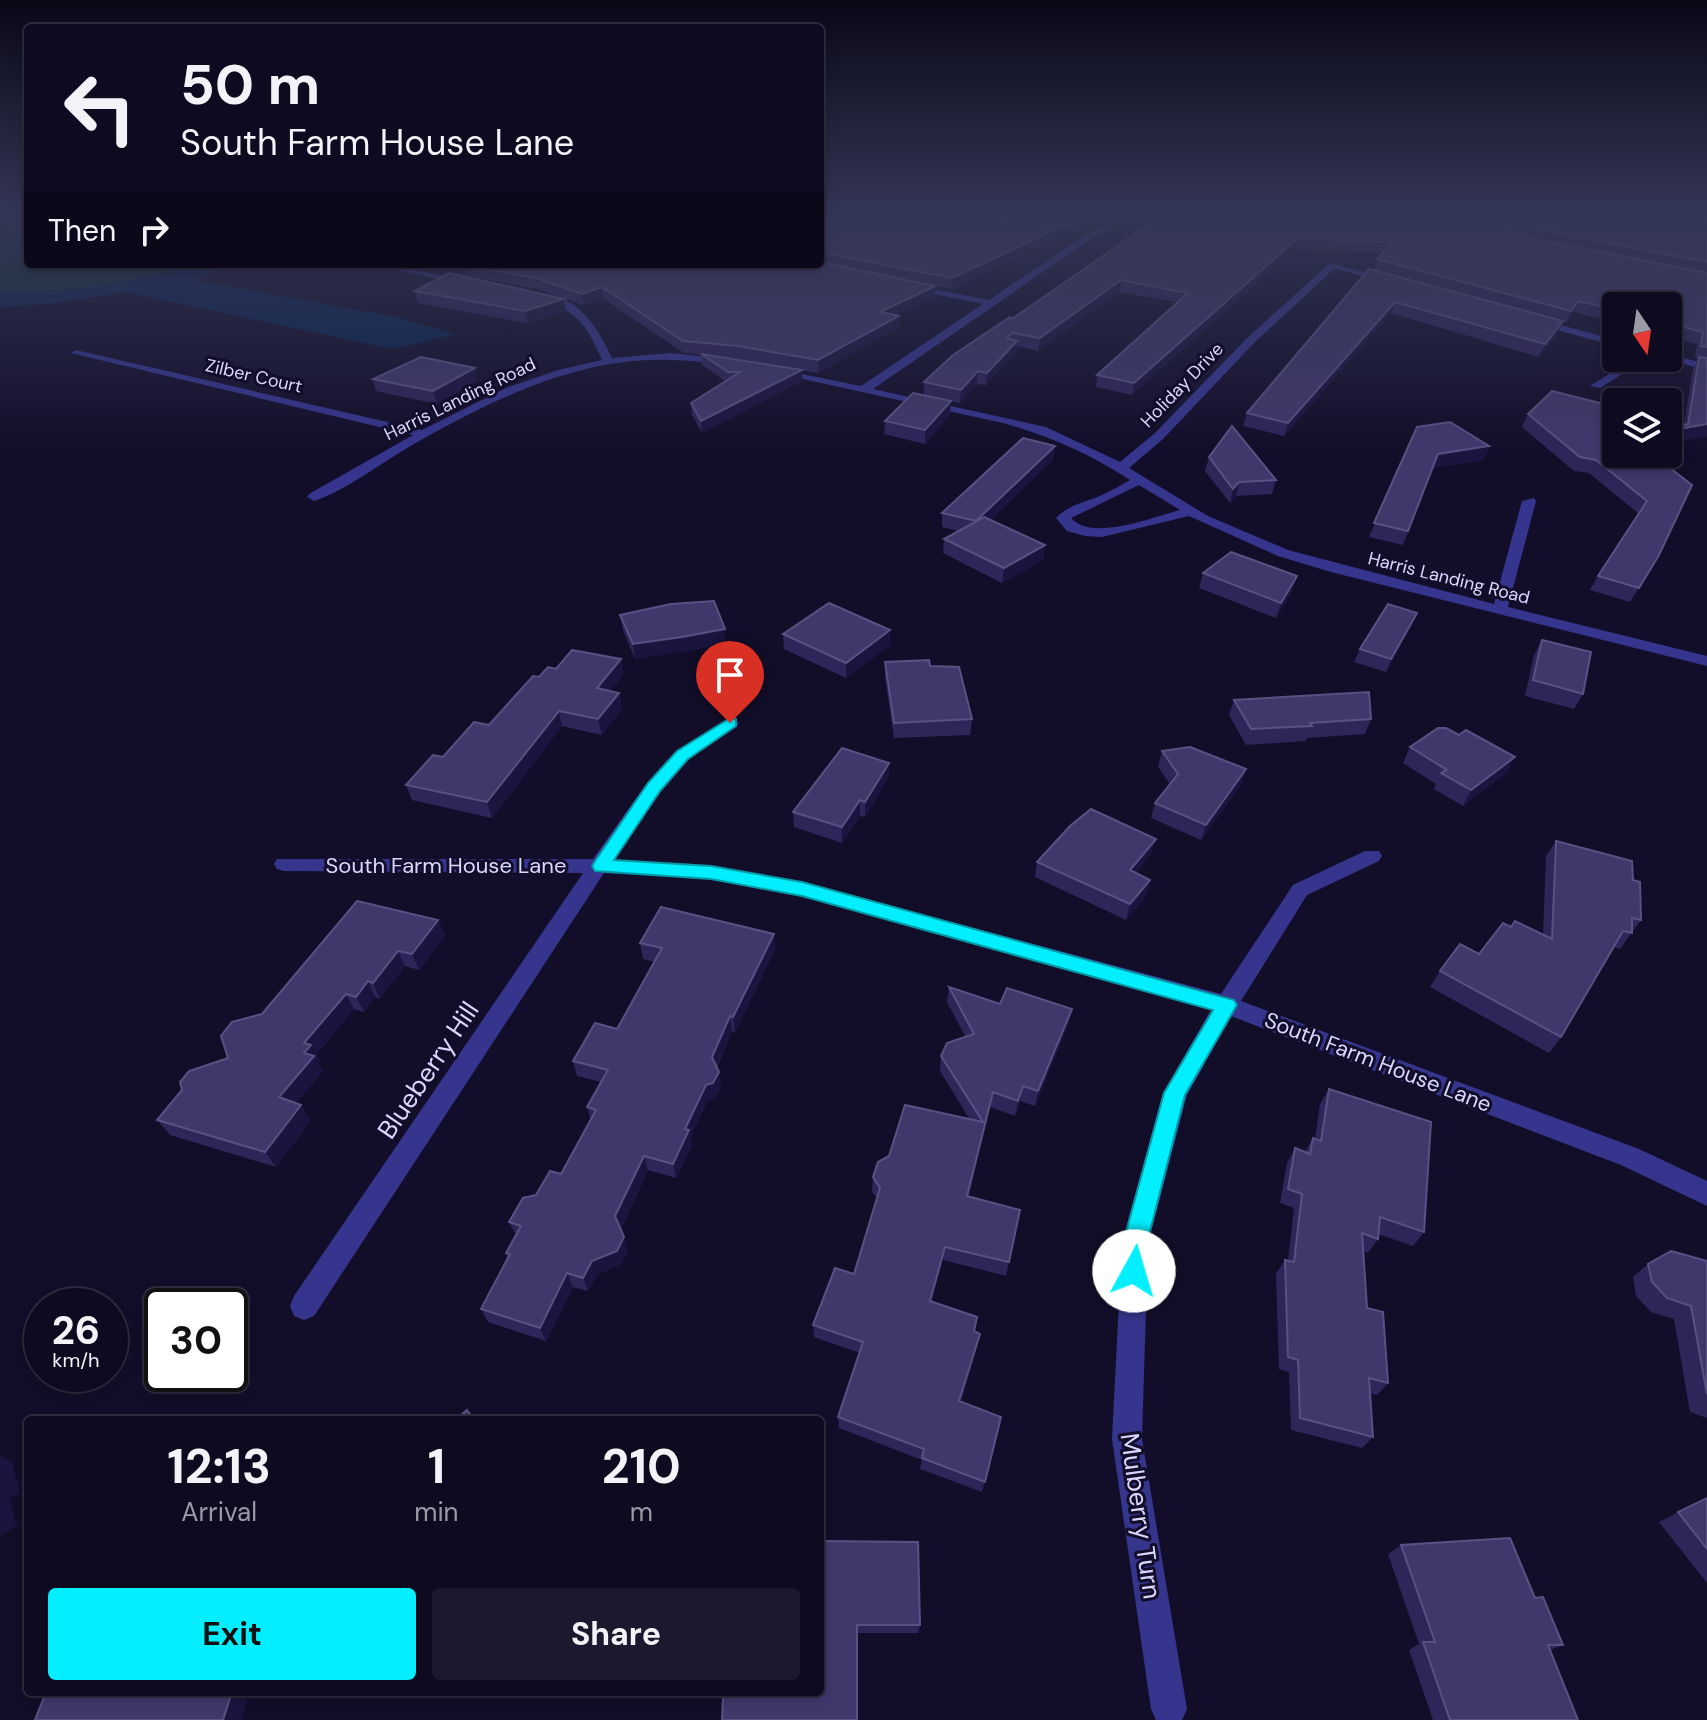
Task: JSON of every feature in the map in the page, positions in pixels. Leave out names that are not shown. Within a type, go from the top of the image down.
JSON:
[{"type":"street","points":[[926,290],[990,303]]},
{"type":"street","points":[[865,389],[1009,290]]},
{"type":"street","name":"Holiday Drive","points":[[1121,468],[1159,436],[1251,340],[1305,290]]},
{"type":"street","points":[[522,293],[575,307],[587,317],[608,360]]},
{"type":"street","points":[[1527,318],[1602,339]]},
{"type":"street","name":"Zilber Court","points":[[76,353],[425,434]]},
{"type":"street","name":"Harris Landing Road","points":[[314,497],[425,434],[519,386],[560,371],[608,360],[654,356],[713,359],[743,365]]},
{"type":"street","points":[[1682,361],[1707,367]]},
{"type":"street","name":"Harris Landing Road","points":[[758,368],[1042,430],[1121,468],[1189,512],[1283,553],[1707,661]]},
{"type":"street","points":[[1596,386],[1620,372]]},
{"type":"street","points":[[1139,480],[1105,499],[1072,510],[1063,518],[1064,522],[1077,531],[1102,533],[1189,512]]},
{"type":"street","points":[[1500,609],[1529,501]]},
{"type":"street","name":"Blueberry Hill","points":[[304,1306],[557,926],[654,787],[683,755],[730,723]]},
{"type":"street","name":"Mulberry Turn","points":[[1169,1709],[1127,1439],[1135,1243],[1175,1093],[1226,1005],[1300,890],[1372,856]]},
{"type":"street","name":"South Farm House Lane","points":[[284,864],[601,866],[711,872],[802,889],[1226,1005],[1630,1157],[1707,1194]]},
{"type":"water","points":[[0,290],[249,290],[397,317],[456,335],[402,347],[383,347],[126,292],[55,303],[0,307]]},
{"type":"building","points":[[525,290],[564,299],[525,311],[415,291]]},
{"type":"building","points":[[607,290],[926,290],[880,312],[899,316],[818,360],[738,346],[683,341]]},
{"type":"building","points":[[1053,290],[1107,290],[1040,338],[1012,333],[1007,338],[1017,341],[987,373],[978,371],[961,390],[924,382],[953,355],[1010,317],[1012,319]]},
{"type":"building","points":[[1174,290],[1239,290],[1134,383],[1097,375],[1188,293]]},
{"type":"building","points":[[1351,290],[1448,290],[1563,321],[1545,344],[1395,302],[1288,423],[1247,413]]},
{"type":"building","points":[[1494,290],[1707,290],[1707,347],[1701,346],[1703,332],[1682,327],[1682,292],[1602,292],[1602,307],[1579,301],[1571,311]]},
{"type":"building","points":[[701,354],[802,370],[701,421],[691,403],[740,372],[728,372]]},
{"type":"building","points":[[421,357],[475,368],[433,391],[373,379]]},
{"type":"building","points":[[1699,357],[1707,358],[1707,424],[1682,428],[1682,424],[1688,425]]},
{"type":"building","points":[[1552,391],[1602,404],[1602,465],[1596,460],[1580,457],[1528,414]]},
{"type":"building","points":[[913,393],[951,401],[925,430],[885,421]]},
{"type":"building","points":[[1450,422],[1489,446],[1438,454],[1408,531],[1374,523],[1417,427]]},
{"type":"building","points":[[1232,426],[1276,480],[1239,482],[1233,489],[1209,457]]},
{"type":"building","points":[[1023,438],[1055,446],[976,521],[942,513]]},
{"type":"building","points":[[1606,468],[1670,468],[1692,485],[1659,555],[1639,588],[1598,576],[1647,501]]},
{"type":"building","points":[[984,517],[1045,545],[1004,568],[944,539]]},
{"type":"building","points":[[1231,552],[1297,576],[1281,603],[1203,573]]},
{"type":"building","points":[[714,601],[725,629],[682,637],[633,644],[620,615],[671,604]]},
{"type":"building","points":[[829,603],[890,630],[846,663],[783,634]]},
{"type":"building","points":[[1388,604],[1417,613],[1391,659],[1360,649]]},
{"type":"building","points":[[1542,640],[1591,652],[1583,694],[1533,680]]},
{"type":"building","points":[[572,650],[621,659],[597,688],[619,693],[598,719],[559,711],[487,802],[406,785],[433,755],[443,757],[474,722],[489,725],[533,676],[539,677],[548,667],[556,669]]},
{"type":"building","points":[[929,660],[930,666],[959,667],[972,719],[894,723],[885,662]]},
{"type":"building","points":[[1369,692],[1371,719],[1310,723],[1312,726],[1251,729],[1234,700]]},
{"type":"building","points":[[1438,728],[1446,728],[1459,735],[1466,730],[1515,757],[1471,790],[1441,773],[1447,770],[1410,747]]},
{"type":"building","points":[[1190,747],[1246,769],[1206,825],[1155,803],[1178,774],[1162,751]]},
{"type":"building","points":[[842,748],[889,763],[865,802],[860,800],[842,827],[793,812]]},
{"type":"building","points":[[1091,809],[1156,839],[1130,870],[1150,880],[1130,904],[1037,862],[1070,826]]},
{"type":"building","points":[[1556,841],[1632,861],[1633,880],[1640,882],[1641,920],[1632,918],[1632,933],[1623,931],[1561,1037],[1440,971],[1460,944],[1479,954],[1503,923],[1511,927],[1515,921],[1552,939]]},
{"type":"building","points":[[357,901],[438,920],[412,954],[398,951],[373,983],[368,981],[356,997],[346,994],[304,1043],[311,1045],[304,1053],[314,1056],[279,1097],[301,1105],[265,1152],[157,1120],[182,1090],[180,1082],[189,1071],[228,1058],[221,1036],[232,1022],[262,1014]]},
{"type":"building","points":[[661,907],[774,934],[712,1057],[719,1072],[713,1083],[706,1085],[685,1129],[689,1130],[673,1164],[644,1156],[615,1216],[624,1237],[617,1251],[592,1261],[583,1278],[567,1273],[540,1328],[481,1309],[521,1226],[509,1222],[523,1198],[536,1195],[550,1171],[561,1174],[596,1110],[587,1107],[608,1070],[573,1061],[595,1023],[617,1029],[662,948],[640,943]]},
{"type":"building","points":[[949,987],[1000,1004],[1007,988],[1072,1009],[1038,1091],[1023,1086],[1018,1101],[993,1092],[967,1196],[1020,1210],[1009,1262],[945,1247],[930,1301],[977,1317],[974,1331],[980,1334],[959,1401],[1001,1417],[985,1482],[922,1458],[924,1449],[838,1417],[863,1342],[813,1325],[835,1268],[854,1274],[880,1188],[873,1177],[878,1162],[889,1156],[905,1105],[983,1122],[941,1056],[947,1043],[974,1034]]},
{"type":"building","points":[[1329,1089],[1431,1122],[1424,1232],[1380,1217],[1378,1239],[1362,1233],[1367,1308],[1383,1312],[1388,1383],[1369,1378],[1373,1437],[1300,1418],[1298,1360],[1288,1357],[1285,1260],[1294,1262],[1302,1194],[1288,1189],[1295,1148],[1310,1154],[1313,1138],[1321,1141]]},
{"type":"building","points":[[1671,1251],[1707,1261],[1707,1394],[1691,1306],[1667,1298],[1652,1282],[1648,1264]]},
{"type":"building","points":[[1707,1498],[1707,1549],[1678,1512]]},
{"type":"building","points":[[1510,1538],[1535,1598],[1543,1597],[1563,1645],[1548,1645],[1578,1720],[1450,1720],[1423,1642],[1435,1642],[1401,1545]]},
{"type":"building","points":[[824,1541],[918,1542],[920,1625],[857,1625],[857,1720],[722,1720],[723,1698],[824,1696]]},
{"type":"building","points":[[44,1696],[231,1696],[223,1720],[35,1720]]},
{"type":"route","points":[[730,723],[683,755],[654,787],[601,866],[711,872],[802,889],[1226,1005],[1175,1093],[1135,1243],[1134,1271]]}]
